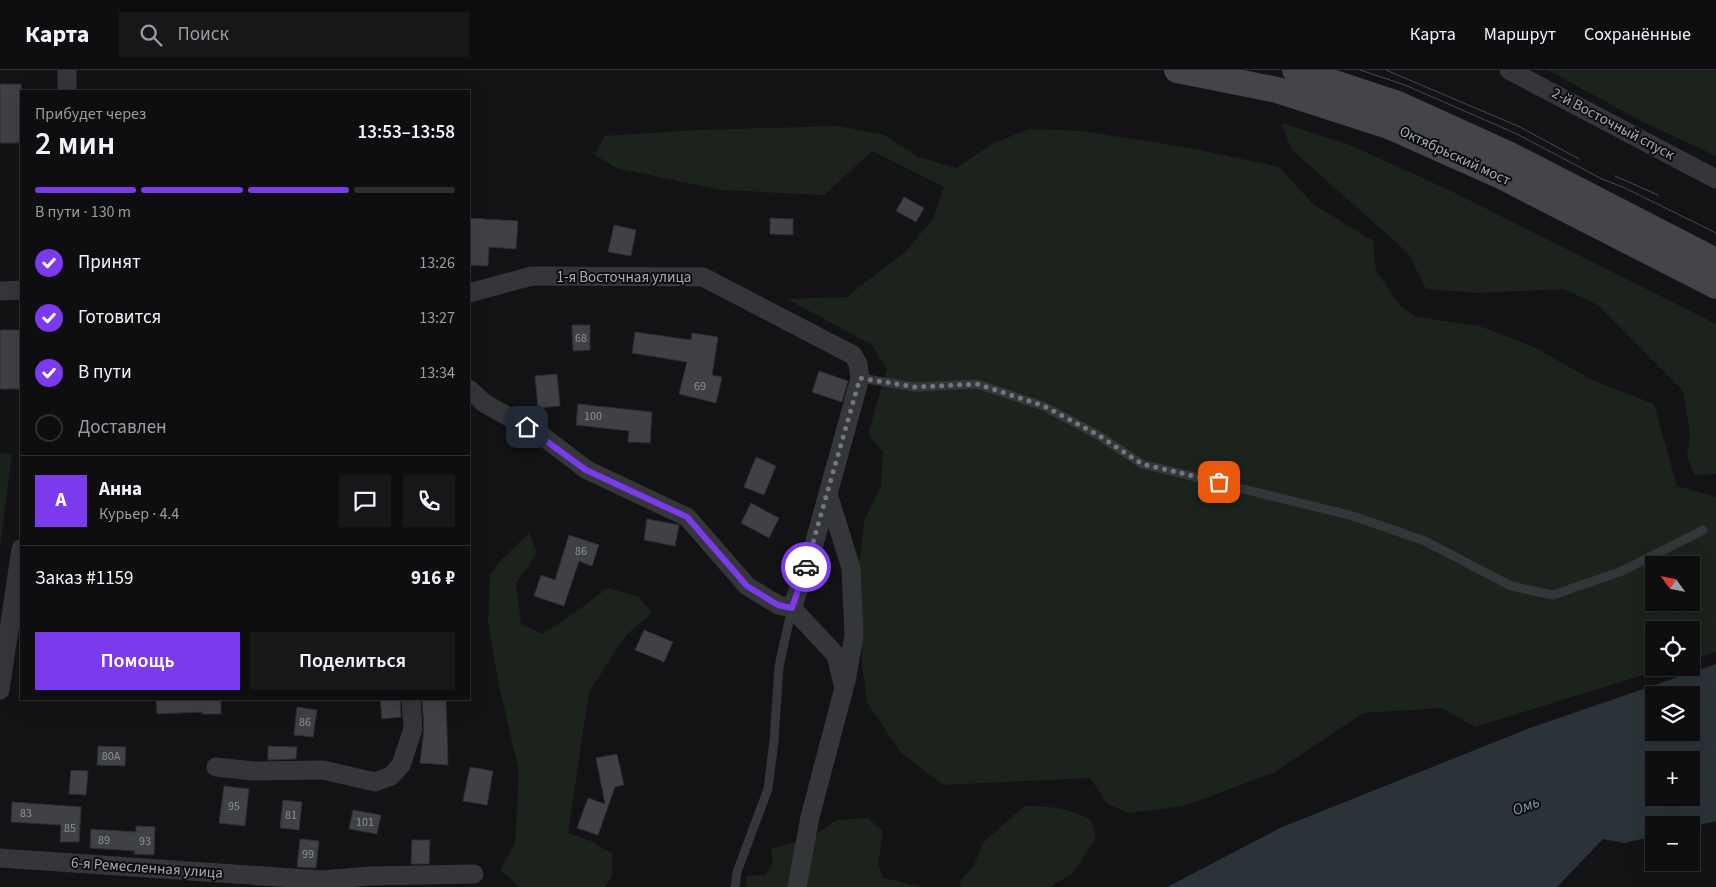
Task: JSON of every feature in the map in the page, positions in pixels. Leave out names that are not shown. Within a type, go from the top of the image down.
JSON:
[{"type":"main road","name":"Октябрьский мост","points":[[1177,70],[1277,90],[1389,126],[1499,175],[1716,286]]},
{"type":"main road","name":"Октябрьский мост","points":[[1296,70],[1398,104],[1508,154],[1716,260]]},
{"type":"street","points":[[67,70],[67,90]]},
{"type":"street","name":"2-й Восточный спуск","points":[[1509,70],[1529,74],[1716,179]]},
{"type":"street","name":"1-я Восточная улица","points":[[470,293],[532,276],[702,277],[853,355],[858,364],[860,378]]},
{"type":"street","points":[[0,291],[20,290]]},
{"type":"street","points":[[792,608],[828,494],[860,378]]},
{"type":"street","points":[[470,390],[484,402],[541,435],[586,470],[687,517],[747,586],[778,605],[792,608],[836,655],[844,688]]},
{"type":"street","points":[[797,887],[810,817],[844,688],[854,635],[851,568],[828,494]]},
{"type":"street","points":[[0,690],[15,637],[20,564]]},
{"type":"street","points":[[216,768],[253,771],[322,770],[375,782],[392,776],[401,765],[413,729],[411,700]]},
{"type":"street","name":"6-я Ремесленная улица","points":[[0,858],[326,884],[370,876],[474,874]]},
{"type":"lane","points":[[860,378],[915,387],[977,384],[1044,406],[1098,435],[1142,464],[1353,516],[1425,541],[1511,586],[1553,595],[1622,571],[1703,530]]},
{"type":"lane","points":[[735,887],[738,872],[768,789],[774,740],[779,666],[792,608]]},
{"type":"shaded area","points":[[1548,70],[1716,70],[1716,156],[1639,120]]},
{"type":"shaded area","points":[[1282,123],[1350,145],[1453,192],[1716,324],[1716,474],[1694,475],[1687,456],[1690,434],[1683,391],[1598,305],[1564,289],[1478,293],[1426,289],[1408,253],[1291,149]]},
{"type":"shaded area","points":[[837,126],[885,135],[918,157],[956,168],[994,143],[1029,129],[1082,131],[1195,149],[1279,167],[1313,204],[1373,241],[1376,271],[1401,307],[1417,317],[1479,326],[1532,346],[1592,380],[1654,404],[1677,486],[1716,497],[1716,652],[1700,657],[1700,621],[1645,621],[1645,674],[1475,727],[1442,708],[1363,713],[1273,773],[1184,806],[1129,813],[1107,803],[1090,778],[943,785],[901,753],[867,702],[862,663],[857,579],[865,518],[881,486],[883,452],[868,434],[887,369],[872,345],[787,299],[847,297],[906,251],[933,219],[944,187],[872,151],[824,195],[721,190],[616,168],[595,155],[605,136],[699,130]]},
{"type":"shaded area","points":[[12,453],[0,548],[0,454]]},
{"type":"shaded area","points":[[529,533],[537,553],[516,583],[521,624],[542,634],[608,588],[639,597],[652,613],[626,635],[589,692],[568,833],[591,841],[612,854],[612,876],[605,887],[520,887],[500,870],[515,843],[519,772],[499,685],[488,622],[490,575],[501,560]]},
{"type":"shaded area","points":[[1024,806],[1059,808],[1091,820],[1096,838],[1072,874],[1049,887],[961,887],[959,882],[973,867],[983,843]]},
{"type":"shaded area","points":[[868,818],[883,831],[878,864],[883,878],[923,887],[746,887],[747,876],[766,875],[773,862],[771,848],[815,835],[836,820]]},
{"type":"water","name":"Омь","points":[[1716,664],[1716,821],[1700,825],[1700,816],[1645,816],[1645,838],[1625,843],[1603,839],[1557,887],[1167,887],[1280,828],[1527,729],[1645,688],[1645,741],[1700,741],[1700,686],[1652,686],[1681,676],[1700,676],[1700,670]]},
{"type":"building","points":[[0,84],[21,84],[20,143],[0,143]]},
{"type":"building","points":[[904,197],[924,208],[916,222],[896,211]]},
{"type":"building","points":[[470,218],[518,221],[516,249],[489,247],[488,266],[470,265]]},
{"type":"building","points":[[770,218],[793,219],[793,235],[770,234]]},
{"type":"building","points":[[614,225],[636,230],[631,256],[608,252]]},
{"type":"building","points":[[572,325],[590,325],[590,350],[573,351]]},
{"type":"building","points":[[0,330],[20,330],[20,389],[0,389]]},
{"type":"building","points":[[635,332],[691,340],[692,333],[718,337],[712,375],[722,377],[716,403],[679,394],[687,362],[632,353]]},
{"type":"building","points":[[819,371],[848,381],[842,402],[812,392]]},
{"type":"building","points":[[557,374],[560,406],[538,408],[535,376]]},
{"type":"building","points":[[578,404],[652,412],[650,443],[628,442],[629,431],[576,425]]},
{"type":"building","points":[[756,457],[776,466],[764,495],[744,487]]},
{"type":"building","points":[[751,503],[779,518],[769,538],[741,523]]},
{"type":"building","points":[[647,519],[679,525],[675,546],[644,540]]},
{"type":"building","points":[[569,535],[599,545],[592,566],[579,561],[564,606],[534,596],[541,575],[555,580]]},
{"type":"building","points":[[644,630],[673,642],[664,662],[635,650]]},
{"type":"building","points":[[156,700],[221,700],[221,714],[202,714],[202,712],[157,714]]},
{"type":"building","points":[[380,700],[400,700],[401,717],[382,719]]},
{"type":"building","points":[[422,700],[446,700],[448,765],[420,763],[424,729]]},
{"type":"building","points":[[297,707],[317,710],[313,737],[294,735]]},
{"type":"building","points":[[98,746],[126,747],[125,766],[97,765]]},
{"type":"building","points":[[268,746],[297,747],[296,759],[268,760]]},
{"type":"building","points":[[617,754],[624,785],[615,787],[598,835],[577,828],[588,798],[605,804],[596,758]]},
{"type":"building","points":[[470,767],[493,771],[487,805],[463,801]]},
{"type":"building","points":[[71,770],[88,771],[86,795],[69,794]]},
{"type":"building","points":[[224,786],[249,789],[245,826],[219,823]]},
{"type":"building","points":[[283,800],[302,802],[299,830],[280,828]]},
{"type":"building","points":[[12,802],[81,807],[79,842],[60,842],[61,825],[11,822]]},
{"type":"building","points":[[353,810],[381,815],[377,834],[349,829]]},
{"type":"building","points":[[136,826],[155,827],[154,855],[134,854],[135,851],[90,848],[91,829],[136,832]]},
{"type":"building","points":[[300,839],[319,841],[316,868],[297,867]]},
{"type":"building","points":[[412,840],[430,840],[429,864],[411,864]]},
{"type":"tram line","points":[[1360,70],[1405,85],[1517,134],[1602,179],[1625,188],[1716,233]]},
{"type":"tram line","points":[[1386,70],[1520,127],[1579,159]]},
{"type":"tram line","points":[[1615,176],[1658,195]]},
{"type":"way so far","points":[[806,567],[813,548],[860,378],[915,387],[977,384],[1044,406],[1098,435],[1142,464],[1219,482]]},
{"type":"route","points":[[527,427],[541,435],[586,470],[687,517],[747,586],[778,605],[792,608],[806,567]]}]
